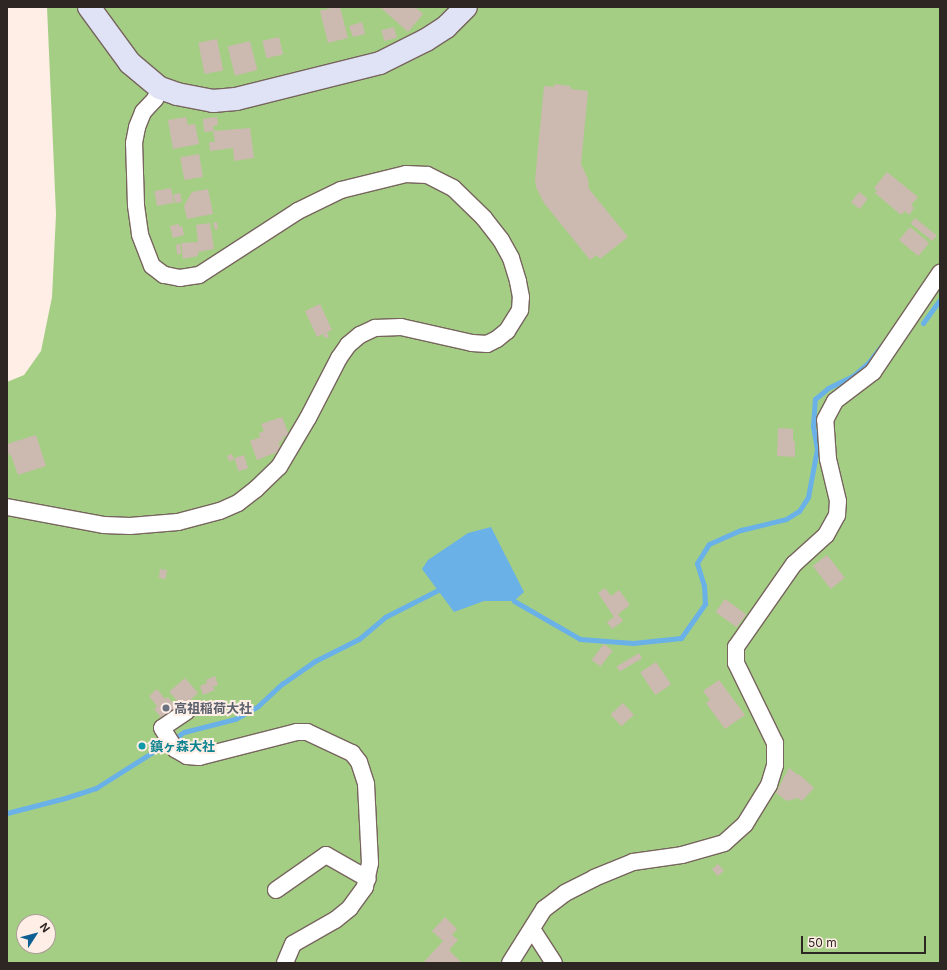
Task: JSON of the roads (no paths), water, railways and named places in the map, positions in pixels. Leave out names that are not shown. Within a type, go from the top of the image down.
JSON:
[{"type":"street","points":[[90,7],[130,63],[160,88],[177,94],[213,101],[236,98],[380,63],[426,40],[446,27],[466,7]]},
{"type":"street","points":[[7,507],[104,525],[130,526],[178,522],[220,511],[238,503],[279,468],[305,424],[339,358],[348,345],[360,335],[375,328],[401,327],[459,341],[487,344],[497,339],[507,331],[520,310],[521,297],[518,281],[511,258],[501,240],[484,218],[453,188],[427,175],[406,174],[341,190],[298,211],[199,275],[180,278],[164,274],[152,266],[140,234],[136,205],[134,143],[137,126],[143,112],[155,99],[160,88]]},
{"type":"street","points":[[510,963],[544,909],[565,893],[594,878],[633,862],[682,855],[724,843],[745,824],[769,786],[775,765],[775,743],[736,663],[736,647],[794,564],[826,535],[837,515],[838,501],[828,459],[826,420],[835,402],[873,372],[940,273]]},
{"type":"street","points":[[186,712],[162,728],[175,750],[187,756],[199,756],[297,732],[307,732],[352,753],[359,762],[366,784],[370,863],[368,879],[365,887],[350,908],[335,920],[293,944],[285,963]]},
{"type":"street","points":[[276,890],[326,855],[368,879]]},
{"type":"street","points":[[532,929],[554,963]]},
{"type":"water","points":[[491,527],[524,592],[514,601],[484,601],[454,612],[422,569],[428,560],[468,533]]},
{"type":"waterway","points":[[923,323],[940,300]]},
{"type":"waterway","points":[[514,601],[580,639],[633,643],[681,638],[705,604],[704,586],[697,563],[709,544],[741,530],[786,519],[799,511],[808,497],[817,449],[813,426],[815,399],[828,388],[853,376],[868,363],[883,344]]},
{"type":"waterway","points":[[171,741],[184,732],[235,719],[258,706],[282,684],[315,661],[359,639],[385,617],[438,590]]},
{"type":"waterway","points":[[7,813],[65,798],[96,788],[167,743]]},
{"type":"place","name":"高祖稲荷大社","points":[[166,708]]},
{"type":"place","name":"鎮ヶ森大社","points":[[142,746]]}]
